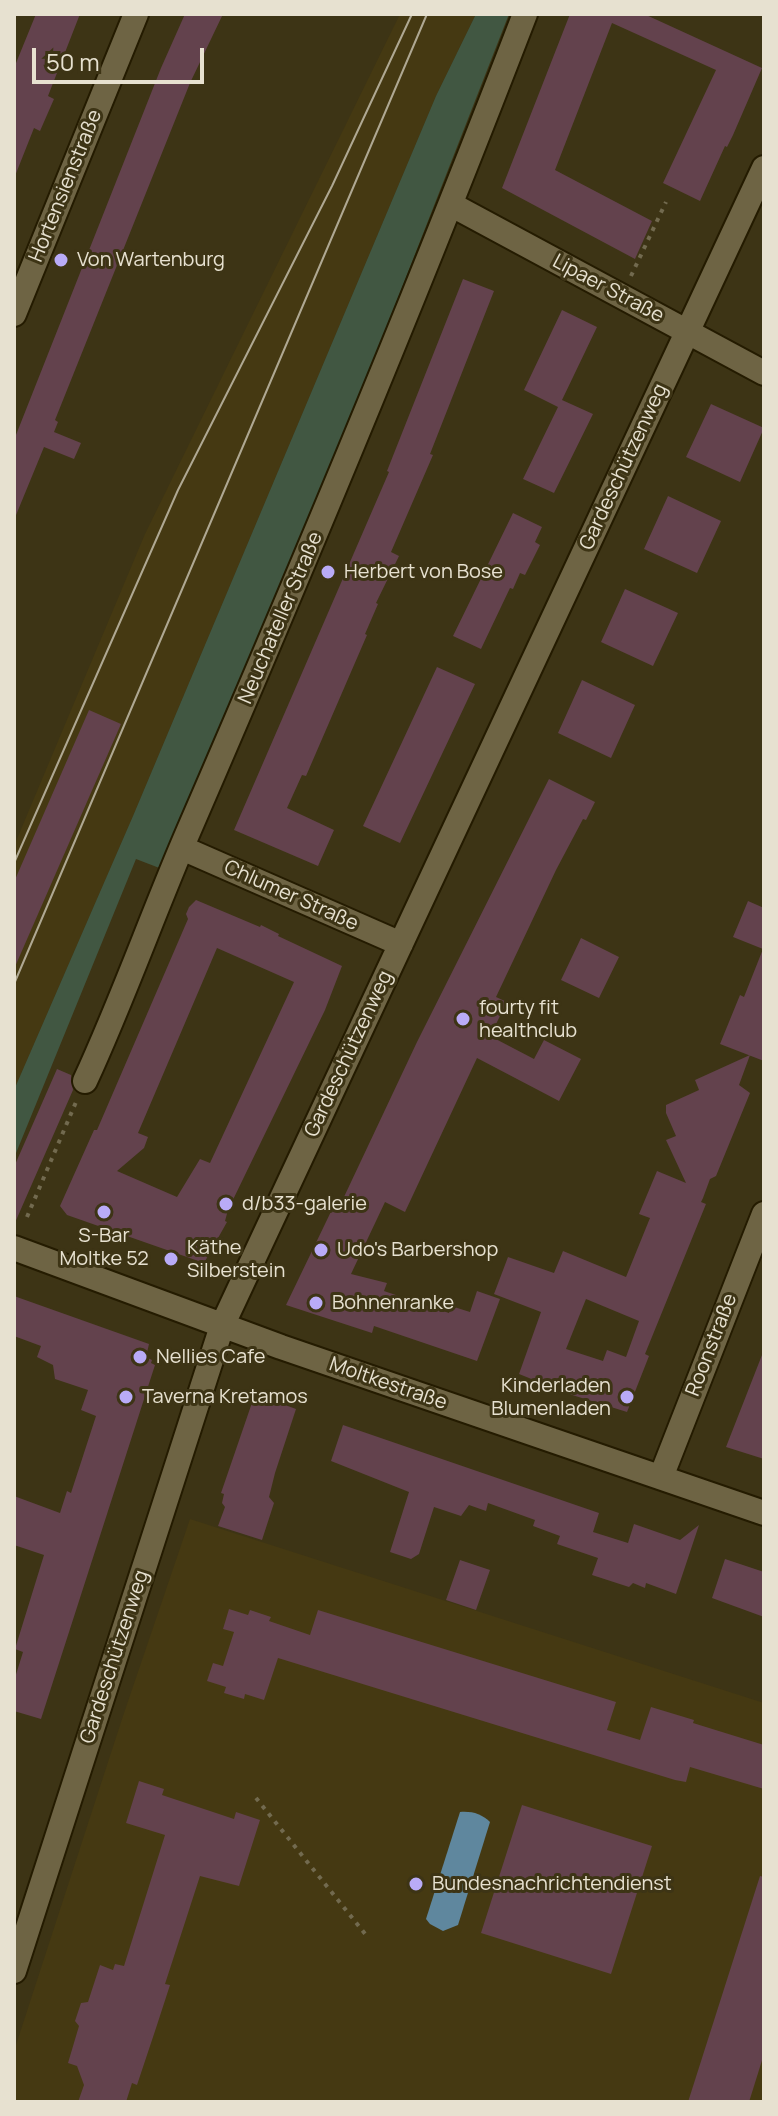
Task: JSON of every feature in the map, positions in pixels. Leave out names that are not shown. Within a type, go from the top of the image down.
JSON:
[{"type":"street","name":"Hortensienstraße","points":[[14,314],[136,14]]},
{"type":"street","name":"Neuchateller Straße","points":[[85,1081],[326,515],[452,205],[525,14]]},
{"type":"street","name":"Gardeschützenweg","points":[[14,1971],[222,1326],[764,168]]},
{"type":"street","name":"Lipaer Straße","points":[[452,205],[764,373]]},
{"type":"street","name":"Chlumer Straße","points":[[182,848],[401,944]]},
{"type":"street","name":"Roonstraße","points":[[661,1477],[764,1214]]},
{"type":"street","name":"Moltkestraße","points":[[14,1248],[222,1326],[764,1513]]},
{"type":"path","points":[[629,281],[666,202]]},
{"type":"path","points":[[27,1217],[85,1081]]},
{"type":"path","points":[[256,1798],[366,1935]]},
{"type":"shaded area","points":[[400,14],[476,14],[436,96],[133,816],[14,1090],[14,846],[145,534]]},
{"type":"shaded area","name":"Bundesnachrichtendienst","points":[[190,1519],[764,1703],[764,2102],[14,2102],[14,2051]]},
{"type":"green space","points":[[476,14],[509,14],[338,451],[175,829],[162,869],[136,859],[14,1158],[14,1090],[133,816],[436,96]]},
{"type":"water","points":[[460,1812],[476,1814],[490,1822],[458,1925],[443,1931],[426,1919]]},
{"type":"building","points":[[36,14],[80,14],[48,96],[54,99],[40,131],[34,128],[15,176],[14,68]]},
{"type":"building","points":[[185,14],[223,14],[190,83],[55,420],[58,422],[54,432],[81,443],[74,459],[44,447],[14,520],[14,440]]},
{"type":"building","points":[[570,14],[644,14],[762,68],[700,201],[663,183],[716,70],[612,23],[555,170],[652,221],[635,259],[502,188]]},
{"type":"building","points":[[463,279],[494,291],[430,454],[433,455],[391,552],[399,556],[376,603],[367,635],[306,776],[302,775],[287,808],[334,830],[318,866],[234,830],[389,472]]},
{"type":"building","points":[[562,310],[597,327],[562,400],[593,414],[554,493],[523,479],[558,407],[524,390]]},
{"type":"building","points":[[711,404],[764,428],[740,482],[686,457]]},
{"type":"building","points":[[668,496],[721,521],[697,573],[644,549]]},
{"type":"building","points":[[513,513],[542,527],[535,542],[540,545],[525,575],[520,573],[513,589],[510,588],[481,649],[453,636]]},
{"type":"building","points":[[625,589],[678,613],[653,666],[601,642]]},
{"type":"building","points":[[437,667],[475,684],[400,843],[363,826]]},
{"type":"building","points":[[582,680],[635,705],[611,758],[558,733]]},
{"type":"building","points":[[89,710],[121,724],[14,969],[14,882]]},
{"type":"building","points":[[549,779],[595,802],[556,870],[496,997],[507,1002],[490,1036],[534,1059],[544,1040],[581,1059],[559,1101],[477,1058],[405,1212],[385,1202],[351,1274],[387,1283],[384,1291],[449,1313],[451,1306],[470,1312],[477,1291],[500,1299],[477,1361],[374,1326],[372,1333],[286,1305],[338,1197],[343,1199],[417,1042]]},
{"type":"building","points":[[196,900],[261,925],[342,966],[325,1010],[228,1210],[227,1222],[204,1263],[67,1215],[60,1206],[94,1130],[97,1130],[188,919],[186,914]],"holes":[[[217,948],[294,982],[210,1163],[200,1159],[177,1197],[117,1171],[144,1148],[148,1137],[138,1133]]]},
{"type":"building","points":[[748,901],[764,908],[764,1061],[720,1044],[740,995],[744,997],[763,949],[733,937]]},
{"type":"building","points":[[581,938],[619,957],[599,998],[561,980]]},
{"type":"building","points":[[750,1055],[739,1085],[750,1093],[716,1176],[710,1179],[701,1202],[706,1204],[645,1354],[649,1356],[627,1412],[519,1374],[541,1312],[494,1294],[508,1257],[554,1273],[563,1251],[626,1277],[650,1218],[639,1214],[657,1171],[686,1183],[666,1140],[676,1136],[666,1113],[666,1105],[699,1090],[695,1080]],"holes":[[[586,1299],[639,1321],[626,1357],[607,1350],[603,1361],[566,1349]]]},
{"type":"building","points":[[57,1069],[71,1075],[73,1090],[14,1225],[14,1167]]},
{"type":"building","points":[[14,1296],[149,1344],[146,1357],[155,1365],[41,1719],[14,1711],[14,1681],[23,1652],[15,1649],[44,1555],[14,1545],[14,1496],[60,1513],[67,1491],[71,1493],[96,1416],[81,1410],[88,1390],[55,1379],[53,1365],[37,1357],[41,1346],[14,1336]]},
{"type":"building","points":[[764,1355],[764,1459],[726,1447]]},
{"type":"building","points":[[255,1394],[296,1409],[275,1473],[269,1497],[274,1503],[262,1540],[218,1526],[225,1507],[222,1503],[224,1494],[221,1493]]},
{"type":"building","points":[[343,1425],[599,1513],[593,1532],[628,1543],[634,1524],[680,1540],[699,1525],[676,1594],[646,1583],[645,1588],[633,1583],[629,1587],[592,1575],[598,1558],[557,1544],[560,1536],[533,1526],[535,1520],[488,1503],[486,1511],[469,1505],[461,1516],[434,1507],[419,1554],[411,1559],[390,1552],[409,1492],[331,1461]]},
{"type":"building","points":[[725,1559],[764,1572],[764,1617],[712,1598]]},
{"type":"building","points":[[460,1560],[490,1570],[476,1610],[446,1600]]},
{"type":"building","points":[[229,1609],[248,1615],[250,1610],[271,1617],[269,1621],[310,1635],[318,1610],[616,1702],[607,1730],[640,1740],[651,1707],[694,1720],[693,1723],[764,1745],[764,1789],[690,1767],[686,1782],[675,1780],[278,1658],[264,1700],[245,1694],[244,1699],[224,1693],[226,1687],[207,1681],[213,1663],[223,1666],[234,1632],[223,1629]]},
{"type":"building","points":[[139,1781],[164,1789],[162,1795],[234,1819],[236,1812],[260,1820],[239,1886],[200,1876],[165,1984],[170,1985],[137,2085],[132,2083],[126,2102],[78,2102],[84,2085],[77,2066],[68,2063],[79,2026],[75,2021],[81,2003],[88,2002],[100,1965],[113,1970],[115,1964],[124,1966],[165,1835],[126,1823]]},
{"type":"building","points":[[522,1805],[652,1846],[611,1974],[481,1933]]},
{"type":"building","points":[[760,1876],[764,1877],[764,2054],[749,2102],[688,2102]]},
{"type":"tram line","points":[[14,863],[178,490],[332,186],[412,14]]},
{"type":"tram line","points":[[14,984],[427,14]]},
{"type":"place","name":"Von Wartenburg","points":[[61,260]]},
{"type":"place","name":"Herbert von Bose","points":[[328,572]]},
{"type":"place","name":"fourty fit healthclub","points":[[463,1019]]},
{"type":"place","name":"d/b33-galerie","points":[[226,1204]]},
{"type":"place","name":"S-Bar Moltke 52","points":[[104,1212]]},
{"type":"place","name":"Udo's Barbershop","points":[[321,1250]]},
{"type":"place","name":"Käthe Silberstein","points":[[171,1259]]},
{"type":"place","name":"Bohnenranke","points":[[316,1303]]},
{"type":"place","name":"Nellies Cafe","points":[[140,1357]]},
{"type":"place","name":"Taverna Kretamos","points":[[126,1397]]},
{"type":"place","name":"Kinderladen Blumenladen","points":[[627,1397]]},
{"type":"place","name":"Bundesnachrichtendienst","points":[[416,1884]]}]
